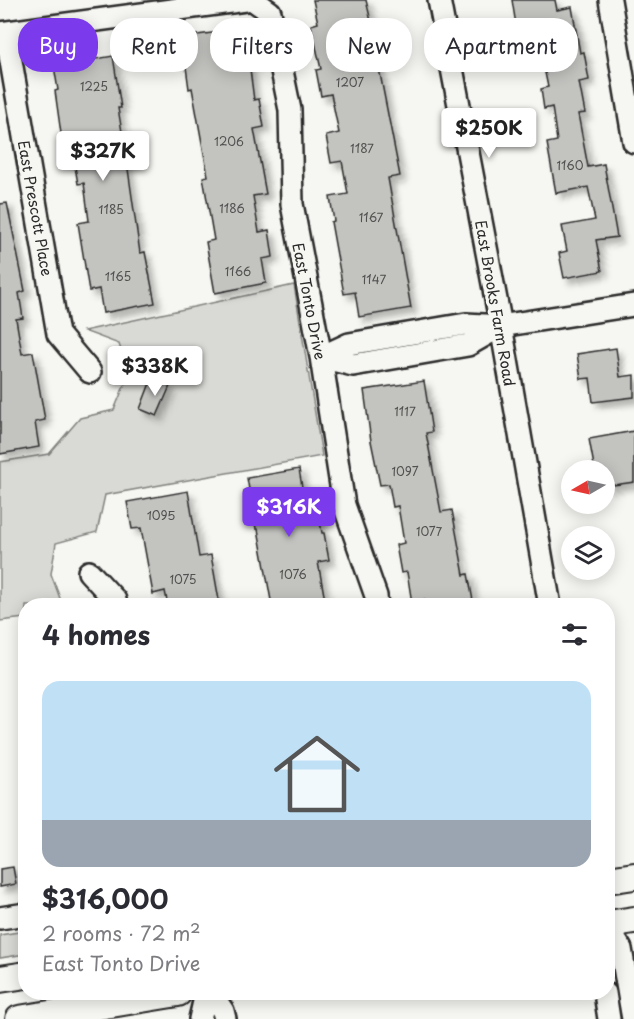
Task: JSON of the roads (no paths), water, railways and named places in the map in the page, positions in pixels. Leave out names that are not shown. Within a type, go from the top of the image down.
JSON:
[{"type":"main road","points":[[615,879],[634,876]]},
{"type":"main road","points":[[615,924],[634,920]]},
{"type":"main road","points":[[0,979],[18,976]]},
{"type":"main road","points":[[20,1019],[135,1000]]},
{"type":"street","points":[[3,32],[246,0]]},
{"type":"street","name":"East Tonto Drive","points":[[253,0],[270,12],[290,110],[292,204],[321,357],[344,506],[376,598]]},
{"type":"street","name":"East Brooks Farm Road","points":[[439,0],[501,326],[549,598]]},
{"type":"street","points":[[610,0],[634,142]]},
{"type":"street","name":"East Prescott Place","points":[[3,32],[58,334],[90,372]]},
{"type":"street","points":[[321,357],[353,365],[468,345],[501,326],[634,305]]},
{"type":"street","points":[[89,572],[113,598]]},
{"type":"street","points":[[0,918],[18,915]]},
{"type":"street","points":[[615,938],[621,949],[633,1019]]},
{"type":"street","points":[[200,1019],[204,1000]]},
{"type":"street","points":[[216,1000],[225,1019]]},
{"type":"street","points":[[606,1000],[609,1019]]}]
